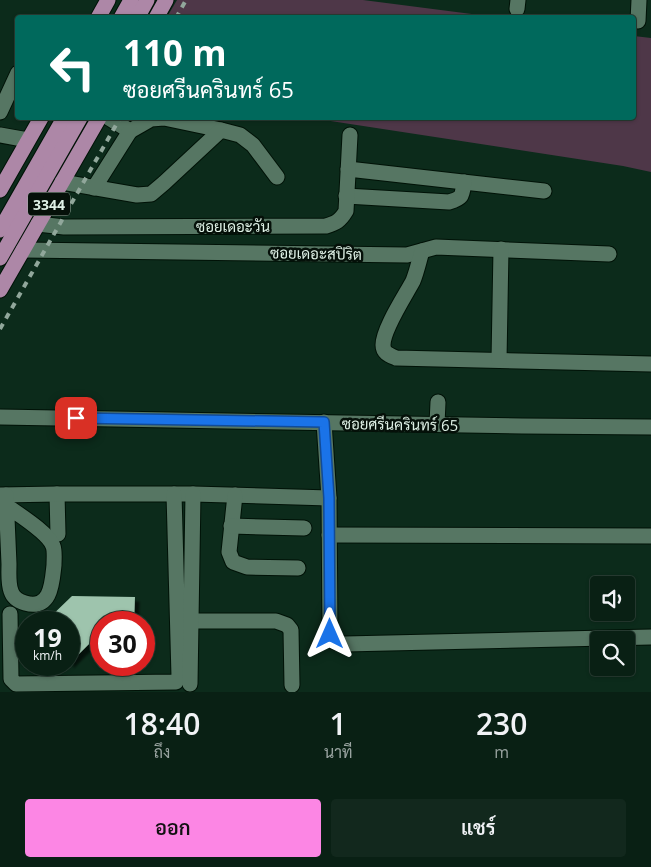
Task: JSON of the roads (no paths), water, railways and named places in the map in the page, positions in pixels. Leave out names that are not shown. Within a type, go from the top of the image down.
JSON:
[{"type":"main road","points":[[100,15],[108,0]]},
{"type":"main road","points":[[123,15],[131,0]]},
{"type":"main road","points":[[139,15],[147,0]]},
{"type":"main road","points":[[158,15],[166,0]]},
{"type":"main road","points":[[0,190],[40,120]]},
{"type":"main road","name":"3344","points":[[0,230],[63,120]]},
{"type":"main road","name":"3344","points":[[0,258],[79,120]]},
{"type":"main road","name":"3344","points":[[0,290],[98,120]]},
{"type":"street","points":[[638,21],[640,0]]},
{"type":"street","points":[[0,112],[15,80]]},
{"type":"street","points":[[112,120],[130,131]]},
{"type":"street","points":[[94,188],[130,131],[149,120]]},
{"type":"street","points":[[174,120],[240,135],[254,145],[277,177]]},
{"type":"street","points":[[62,182],[137,195],[150,194],[221,130]]},
{"type":"street","points":[[0,135],[28,140]]},
{"type":"street","name":"ซอยเดอะวัน","points":[[38,224],[64,227],[326,226],[336,223],[346,211],[350,135]]},
{"type":"street","points":[[348,169],[544,191]]},
{"type":"street","points":[[346,196],[449,202],[459,200],[462,195],[464,182]]},
{"type":"street","name":"ซอยเดอะสปิริต","points":[[23,250],[408,255],[436,246],[609,254]]},
{"type":"street","points":[[499,360],[501,249]]},
{"type":"street","points":[[422,251],[414,279],[386,332],[383,346],[384,352],[388,355],[396,358],[651,364]]},
{"type":"street","points":[[437,424],[438,402]]},
{"type":"street","name":"ซอยศรีนครินทร์ 65","points":[[0,417],[651,427]]},
{"type":"street","points":[[324,422],[329,498],[330,634],[336,642],[345,644],[651,637]]},
{"type":"street","points":[[4,499],[57,494],[193,494],[329,498]]},
{"type":"street","points":[[57,494],[58,534]]},
{"type":"street","points":[[10,614],[11,679],[16,684],[176,682],[179,676],[174,494]]},
{"type":"street","points":[[190,684],[193,494]]},
{"type":"street","points":[[235,495],[229,552],[233,562],[247,567],[298,568]]},
{"type":"street","points":[[4,499],[46,536],[53,546],[52,585],[45,600],[36,604],[27,604],[18,600],[14,597],[10,588],[4,499]]},
{"type":"street","points":[[231,526],[304,528]]},
{"type":"street","points":[[329,535],[651,536]]},
{"type":"street","points":[[191,621],[276,621],[287,625],[291,630],[292,685]]},
{"type":"railway","points":[[178,15],[186,0]]},
{"type":"railway","points":[[0,329],[119,120]]}]
